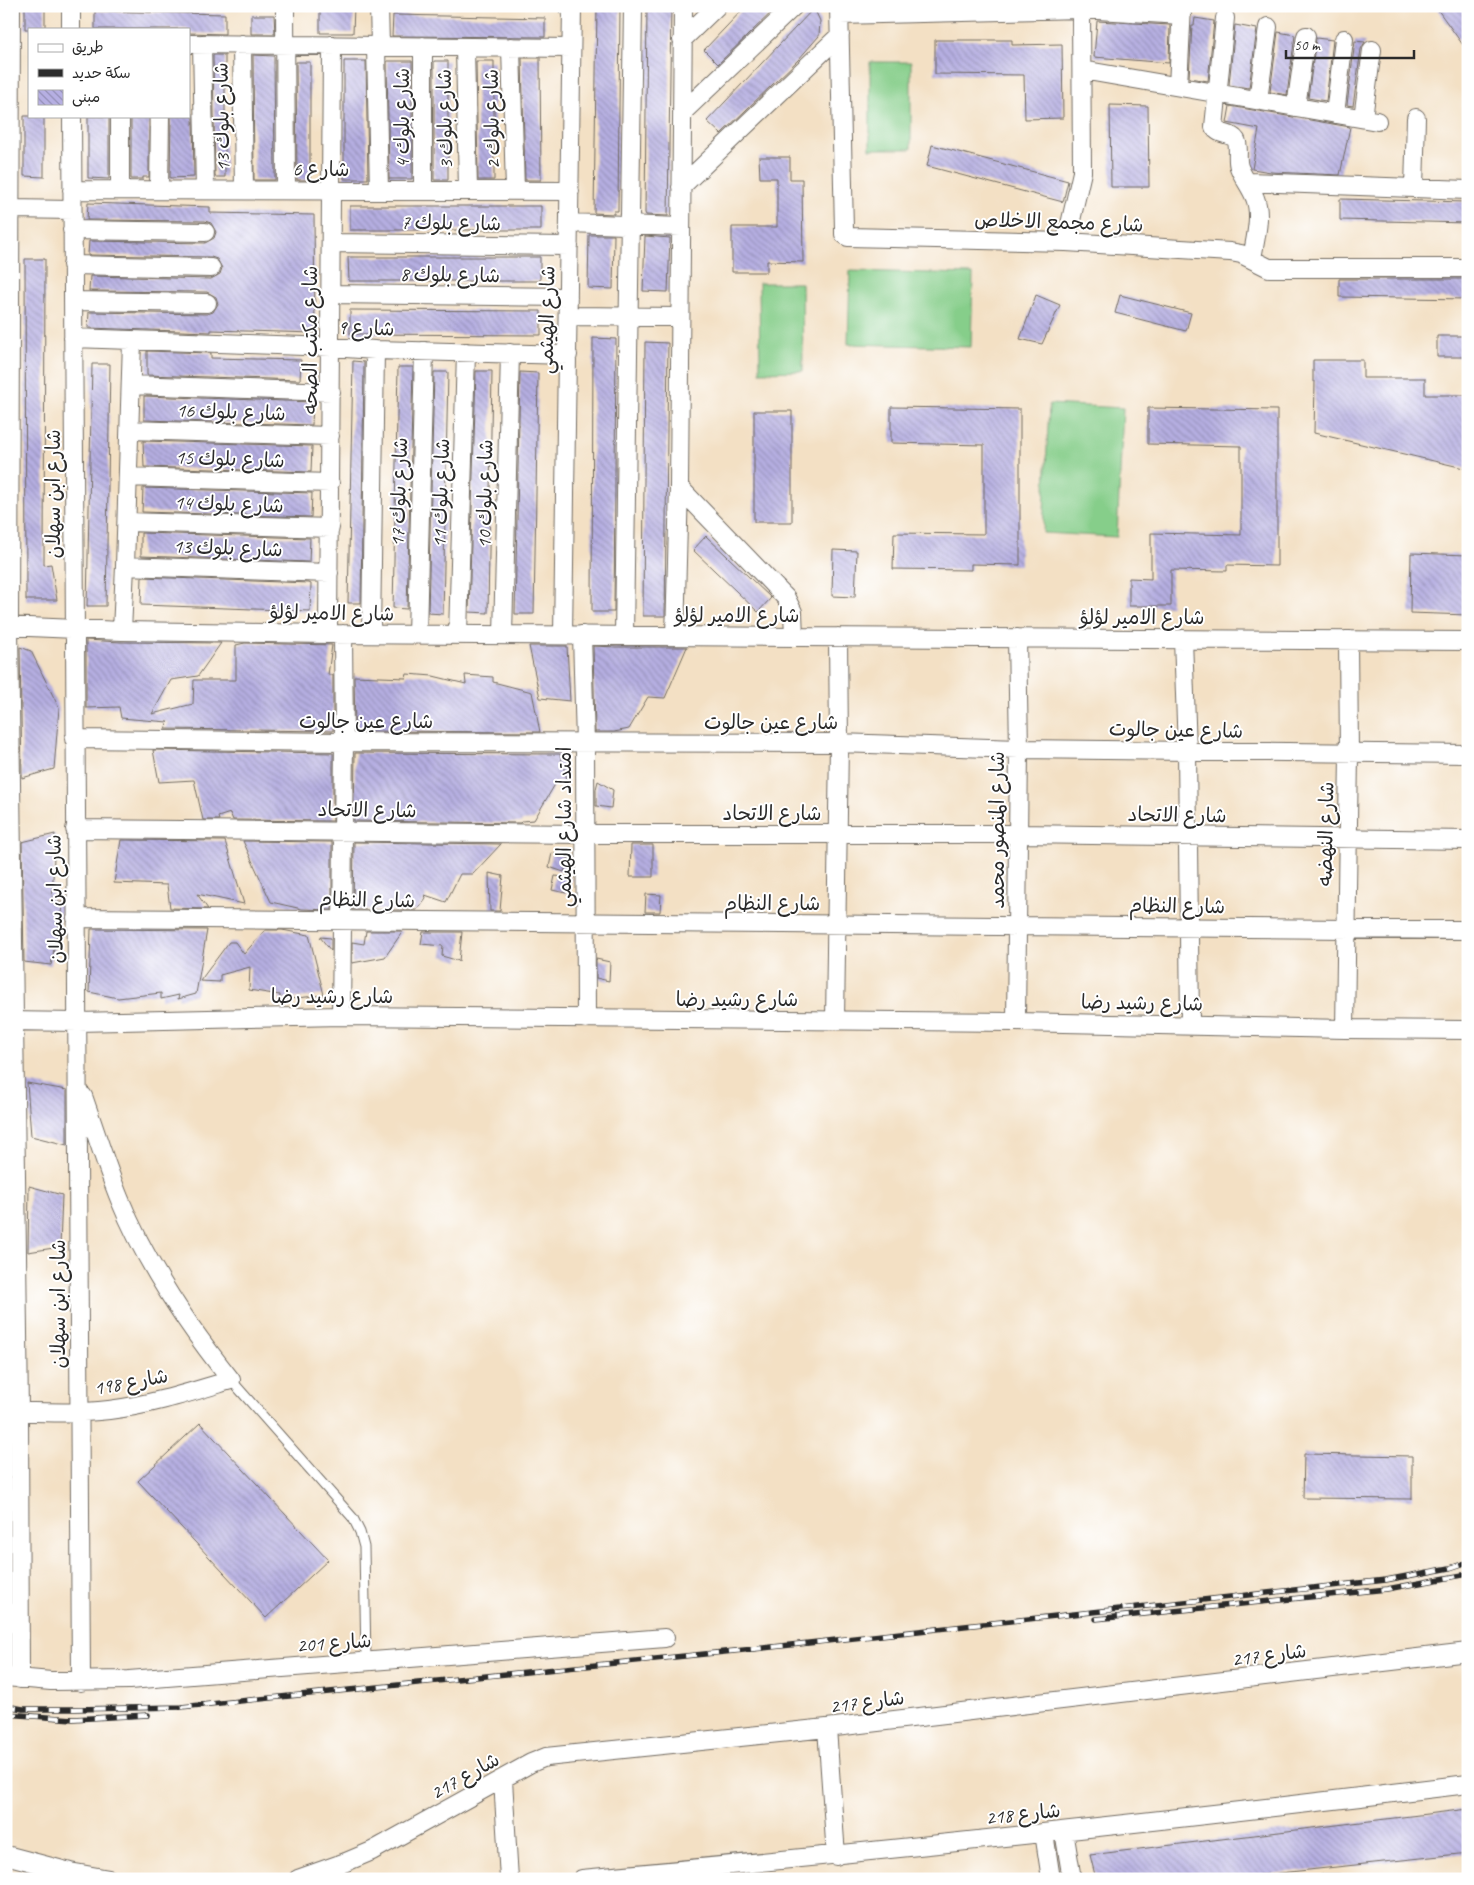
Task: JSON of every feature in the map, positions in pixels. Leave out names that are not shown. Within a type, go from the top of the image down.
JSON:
[{"type":"street","points":[[11,6],[8,140],[10,209],[8,237],[7,626],[13,1411],[13,1678]]},
{"type":"street","points":[[71,6],[71,28]]},
{"type":"street","points":[[284,6],[286,190]]},
{"type":"street","points":[[379,6],[379,190]]},
{"type":"street","points":[[567,6],[572,6]]},
{"type":"street","name":"شارع الهيثمي","points":[[563,635],[572,6]]},
{"type":"street","points":[[624,636],[633,6]]},
{"type":"street","points":[[675,636],[679,488],[683,6]]},
{"type":"street","points":[[682,40],[717,6]]},
{"type":"street","points":[[682,113],[794,6]]},
{"type":"street","points":[[681,187],[840,35],[839,11],[1036,8],[1182,11],[1178,86]]},
{"type":"street","points":[[1066,242],[1082,172],[1082,70],[1088,8]]},
{"type":"street","points":[[1225,18],[1215,130],[1236,140],[1238,143],[1238,165],[1254,195],[1259,214],[1252,259]]},
{"type":"street","points":[[1258,100],[1268,27]]},
{"type":"street","name":"شارع مجمع الاخلاص","points":[[840,35],[844,234],[848,237],[1066,242],[1230,252],[1241,254],[1269,268],[1468,268]]},
{"type":"street","points":[[1296,107],[1306,36]]},
{"type":"street","points":[[1335,114],[1344,39]]},
{"type":"street","points":[[205,190],[195,44],[572,48]]},
{"type":"street","name":"شارع بلوك 13","points":[[242,44],[244,190]]},
{"type":"street","name":"شارع مكتب الصحه","points":[[332,45],[329,572],[344,742],[341,1016]]},
{"type":"street","name":"شارع بلوك 4","points":[[422,191],[423,46]]},
{"type":"street","name":"شارع بلوك 3","points":[[465,47],[468,191]]},
{"type":"street","name":"شارع بلوك 2","points":[[511,47],[515,191]]},
{"type":"street","points":[[1082,70],[1370,119],[1372,50]]},
{"type":"street","name":"شارع ابن سهلان","points":[[72,118],[74,739],[78,1022],[81,1682]]},
{"type":"street","points":[[120,118],[120,190]]},
{"type":"street","points":[[159,190],[160,118]]},
{"type":"street","points":[[1414,188],[1416,118]]},
{"type":"street","points":[[1247,182],[1468,190]]},
{"type":"street","name":"شارع 6","points":[[72,190],[570,191]]},
{"type":"street","points":[[10,209],[72,210]]},
{"type":"street","points":[[569,223],[681,227]]},
{"type":"street","points":[[72,230],[205,232]]},
{"type":"street","name":"شارع بلوك 7","points":[[332,243],[569,246]]},
{"type":"street","points":[[72,265],[211,268]]},
{"type":"street","name":"شارع بلوك 8","points":[[332,294],[568,297]]},
{"type":"street","points":[[73,301],[207,302]]},
{"type":"street","points":[[568,316],[680,318]]},
{"type":"street","name":"شارع 9","points":[[73,338],[375,350],[568,355]]},
{"type":"street","points":[[122,631],[126,566],[132,341]]},
{"type":"street","points":[[371,634],[375,350]]},
{"type":"street","name":"شارع بلوك 17","points":[[416,635],[424,350]]},
{"type":"street","name":"شارع بلوك 11","points":[[458,635],[466,352]]},
{"type":"street","name":"شارع بلوك 10","points":[[503,635],[510,353]]},
{"type":"street","points":[[131,385],[331,392]]},
{"type":"street","name":"شارع بلوك 16","points":[[130,430],[330,436]]},
{"type":"street","name":"شارع بلوك 15","points":[[128,477],[330,483]]},
{"type":"street","points":[[679,488],[786,598],[793,612],[794,637]]},
{"type":"street","name":"شارع بلوك 14","points":[[127,522],[330,528]]},
{"type":"street","name":"شارع بلوك 13","points":[[126,566],[329,572]]},
{"type":"street","name":"شارع الامير لؤلؤ","points":[[7,626],[122,631],[416,635],[1468,641]]},
{"type":"street","name":"امتداد شارع الهيثمي","points":[[582,636],[585,743],[586,1019]]},
{"type":"street","points":[[835,1021],[839,743],[838,637]]},
{"type":"street","name":"شارع المنصور محمد","points":[[1016,1022],[1019,749],[1017,638]]},
{"type":"street","points":[[1183,639],[1190,1024]]},
{"type":"street","name":"شارع النهضه","points":[[1345,1029],[1349,754],[1348,640]]},
{"type":"street","name":"شارع عين جالوت","points":[[74,739],[344,742],[839,743],[1019,749],[1468,754]]},
{"type":"street","name":"شارع الاتحاد","points":[[75,829],[585,834],[1018,834],[1468,840]]},
{"type":"street","name":"شارع النظام","points":[[76,918],[585,924],[1468,930]]},
{"type":"street","name":"شارع رشيد رضا","points":[[10,1022],[341,1016],[1190,1024],[1345,1029],[1468,1030]]},
{"type":"street","points":[[78,1082],[120,1201],[138,1239],[180,1313],[231,1380]]},
{"type":"street","name":"شارع 198","points":[[13,1411],[80,1412],[108,1410],[149,1403],[231,1380]]},
{"type":"street","name":"شارع 201","points":[[13,1678],[81,1682],[129,1680],[665,1638]]},
{"type":"street","name":"شارع 217","points":[[298,1879],[372,1851],[531,1763],[546,1757],[827,1728],[1468,1652]]},
{"type":"street","points":[[827,1728],[836,1856]]},
{"type":"street","points":[[503,1780],[510,1879]]},
{"type":"street","name":"شارع 218","points":[[582,1879],[836,1856],[1468,1784]]},
{"type":"street","points":[[1064,1831],[1072,1879]]},
{"type":"street","points":[[1044,1833],[1051,1879]]},
{"type":"street","points":[[6,1855],[70,1872],[109,1879]]},
{"type":"lane","points":[[231,1380],[353,1518],[360,1532],[364,1547],[366,1662]]},
{"type":"lane","points":[[1324,1879],[1339,1879]]},
{"type":"green space","points":[[870,62],[911,62],[911,149],[870,149]]},
{"type":"green space","points":[[850,271],[973,274],[971,347],[848,344]]},
{"type":"green space","points":[[759,283],[802,283],[803,371],[760,372]]},
{"type":"green space","points":[[1049,404],[1123,408],[1117,537],[1043,533]]},
{"type":"building","points":[[25,6],[45,6],[45,28],[25,29]]},
{"type":"building","points":[[354,6],[353,33],[320,33],[320,7]]},
{"type":"building","points":[[597,6],[620,6],[618,211],[614,211],[614,214],[594,213]]},
{"type":"building","points":[[647,6],[671,6],[668,216],[646,215],[645,213]]},
{"type":"building","points":[[746,6],[778,6],[718,64],[704,50]]},
{"type":"building","points":[[1435,6],[1468,6],[1468,52]]},
{"type":"building","points":[[814,8],[820,21],[819,36],[798,60],[721,134],[707,121]]},
{"type":"building","points":[[95,11],[225,14],[225,34],[190,33],[190,28],[95,28]]},
{"type":"building","points":[[251,15],[274,15],[275,34],[251,34]]},
{"type":"building","points":[[393,15],[545,18],[545,37],[392,36]]},
{"type":"building","points":[[1195,18],[1214,21],[1208,81],[1189,78],[1192,25],[1194,25]]},
{"type":"building","points":[[1097,21],[1170,25],[1169,63],[1094,57]]},
{"type":"building","points":[[1235,25],[1257,29],[1249,88],[1229,85]]},
{"type":"building","points":[[1278,32],[1295,35],[1287,95],[1270,92]]},
{"type":"building","points":[[1316,38],[1333,40],[1326,101],[1308,98]]},
{"type":"building","points":[[935,40],[1012,40],[1012,45],[1062,44],[1063,118],[1025,119],[1024,75],[935,74]]},
{"type":"building","points":[[1355,41],[1365,42],[1361,49],[1353,106],[1347,105]]},
{"type":"building","points":[[213,55],[225,55],[225,177],[215,177]]},
{"type":"building","points":[[253,55],[274,56],[275,180],[254,180]]},
{"type":"building","points":[[522,58],[540,58],[541,180],[525,180]]},
{"type":"building","points":[[344,61],[366,61],[368,179],[344,179]]},
{"type":"building","points":[[387,61],[412,61],[412,179],[389,179]]},
{"type":"building","points":[[434,61],[448,61],[448,180],[434,180]]},
{"type":"building","points":[[476,61],[494,61],[494,180],[478,180]]},
{"type":"building","points":[[296,62],[310,62],[310,180],[297,180]]},
{"type":"building","points":[[1110,105],[1148,106],[1149,187],[1111,187]]},
{"type":"building","points":[[1230,106],[1350,127],[1340,175],[1271,172],[1252,169],[1259,129],[1227,123]]},
{"type":"building","points":[[24,116],[28,116],[28,118],[44,118],[44,177],[24,176]]},
{"type":"building","points":[[190,116],[193,116],[194,177],[170,178],[171,118],[190,118]]},
{"type":"building","points":[[88,118],[109,118],[109,179],[88,178]]},
{"type":"building","points":[[131,118],[149,118],[149,177],[131,179]]},
{"type":"building","points":[[932,145],[1068,181],[1063,202],[927,166]]},
{"type":"building","points":[[759,157],[790,157],[790,179],[802,179],[803,262],[767,261],[767,272],[732,272],[732,227],[777,227],[777,178],[760,178]]},
{"type":"building","points":[[1340,199],[1468,202],[1468,223],[1340,220]]},
{"type":"building","points":[[88,203],[210,207],[210,213],[314,215],[315,333],[88,328],[89,312],[207,314],[213,312],[218,304],[216,297],[207,292],[89,291],[90,276],[211,279],[220,274],[222,268],[217,259],[211,257],[88,255],[89,241],[205,243],[214,238],[216,232],[211,223],[205,221],[87,220]]},
{"type":"building","points":[[350,206],[541,206],[541,230],[350,230]]},
{"type":"building","points":[[589,235],[614,235],[613,289],[588,288]]},
{"type":"building","points":[[645,236],[670,238],[668,292],[643,291]]},
{"type":"building","points":[[348,257],[540,257],[540,281],[349,281]]},
{"type":"building","points":[[25,259],[45,259],[44,565],[51,564],[57,600],[26,600]]},
{"type":"building","points":[[1339,279],[1468,279],[1468,299],[1339,297]]},
{"type":"building","points":[[1036,295],[1060,305],[1042,344],[1020,339]]},
{"type":"building","points":[[1120,295],[1191,313],[1186,331],[1115,313]]},
{"type":"building","points":[[350,310],[541,311],[541,335],[350,334]]},
{"type":"building","points":[[1437,336],[1468,336],[1468,357],[1437,357]]},
{"type":"building","points":[[593,338],[616,339],[614,612],[592,612]]},
{"type":"building","points":[[645,342],[668,343],[665,616],[643,616]]},
{"type":"building","points":[[147,351],[211,353],[211,358],[301,360],[300,380],[147,375]]},
{"type":"building","points":[[1313,360],[1363,360],[1363,378],[1425,378],[1425,395],[1468,395],[1468,469],[1314,433],[1315,381],[1313,381]]},
{"type":"building","points":[[353,361],[364,362],[361,603],[348,603]]},
{"type":"building","points":[[92,364],[110,364],[106,606],[87,606]]},
{"type":"building","points":[[398,367],[413,367],[407,609],[393,608]]},
{"type":"building","points":[[476,371],[492,371],[488,613],[469,612]]},
{"type":"building","points":[[434,372],[448,372],[443,614],[428,613]]},
{"type":"building","points":[[520,372],[538,373],[534,614],[515,614]]},
{"type":"building","points":[[144,396],[313,402],[312,425],[144,420]]},
{"type":"building","points":[[891,407],[1020,409],[1020,565],[971,564],[971,570],[893,569],[894,533],[984,534],[984,445],[891,443]]},
{"type":"building","points":[[1148,408],[1277,410],[1277,566],[1227,565],[1227,571],[1171,570],[1171,606],[1129,606],[1129,578],[1151,579],[1151,533],[1241,535],[1241,446],[1148,444]]},
{"type":"building","points":[[754,411],[792,411],[792,522],[754,522]]},
{"type":"building","points":[[143,441],[312,446],[311,472],[144,467]]},
{"type":"building","points":[[143,488],[312,493],[311,517],[142,512]]},
{"type":"building","points":[[141,533],[310,538],[309,562],[141,556]]},
{"type":"building","points":[[706,536],[771,598],[758,612],[693,550]]},
{"type":"building","points":[[833,550],[857,551],[855,597],[832,596]]},
{"type":"building","points":[[1411,553],[1468,555],[1468,615],[1410,613]]},
{"type":"building","points":[[142,577],[309,583],[311,584],[310,611],[141,605]]},
{"type":"building","points":[[86,640],[221,643],[198,676],[171,680],[152,714],[193,704],[194,680],[236,680],[236,645],[245,643],[332,645],[328,675],[333,675],[333,731],[165,729],[168,722],[121,718],[119,707],[86,708]]},
{"type":"building","points":[[529,646],[567,646],[570,701],[540,698]]},
{"type":"building","points":[[593,646],[687,647],[665,698],[648,697],[629,729],[614,732],[595,732]]},
{"type":"building","points":[[20,647],[31,651],[59,708],[54,769],[22,778]]},
{"type":"building","points":[[407,674],[433,676],[466,684],[465,675],[493,677],[493,682],[532,692],[540,732],[355,731],[354,676],[406,678]]},
{"type":"building","points":[[153,750],[333,753],[333,821],[233,820],[230,813],[218,817],[219,820],[203,820],[194,780],[159,782]]},
{"type":"building","points":[[355,753],[560,754],[568,783],[557,781],[534,820],[522,821],[520,823],[354,821]]},
{"type":"building","points":[[598,781],[613,790],[611,808],[596,806]]},
{"type":"building","points":[[55,834],[52,902],[63,902],[51,965],[24,962],[22,842]]},
{"type":"building","points":[[121,840],[225,841],[244,904],[197,894],[208,909],[170,908],[167,885],[114,883]]},
{"type":"building","points":[[243,841],[332,842],[332,910],[302,909],[271,902]]},
{"type":"building","points":[[354,842],[501,844],[473,874],[460,874],[446,902],[425,895],[426,898],[417,910],[353,910]]},
{"type":"building","points":[[631,845],[653,845],[653,877],[630,877]]},
{"type":"building","points":[[552,853],[569,858],[564,872],[549,867]]},
{"type":"building","points":[[489,873],[503,876],[500,911],[490,911]]},
{"type":"building","points":[[555,876],[572,878],[566,893],[552,890]]},
{"type":"building","points":[[646,894],[661,895],[660,912],[645,912]]},
{"type":"building","points":[[91,929],[207,930],[196,994],[178,999],[179,995],[161,999],[161,993],[118,998],[89,992]]},
{"type":"building","points":[[265,930],[282,930],[309,935],[324,995],[280,1000],[280,995],[249,990],[250,967],[220,975],[220,982],[200,981],[229,942],[235,942],[244,954]]},
{"type":"building","points":[[366,931],[403,931],[385,957],[352,963],[352,942],[364,944]]},
{"type":"building","points":[[423,932],[462,932],[459,961],[442,956],[443,946],[421,944]]},
{"type":"building","points":[[320,937],[331,938],[331,951]]},
{"type":"building","points":[[596,959],[610,962],[609,981],[596,978]]},
{"type":"building","points":[[27,1083],[67,1090],[67,1145],[31,1136]]},
{"type":"building","points":[[29,1186],[62,1195],[60,1247],[28,1252]]},
{"type":"building","points":[[200,1423],[328,1560],[266,1618],[138,1481]]},
{"type":"building","points":[[1304,1454],[1412,1456],[1412,1499],[1303,1498]]},
{"type":"building","points":[[1468,1809],[1468,1853],[1224,1879],[1096,1879],[1090,1855]]},
{"type":"railway","points":[[6,1706],[23,1709],[181,1707],[754,1649],[1386,1580],[1450,1568],[1468,1562]]},
{"type":"railway","points":[[1096,1619],[1387,1589],[1468,1574]]},
{"type":"railway","points":[[6,1714],[73,1719],[148,1715]]}]
